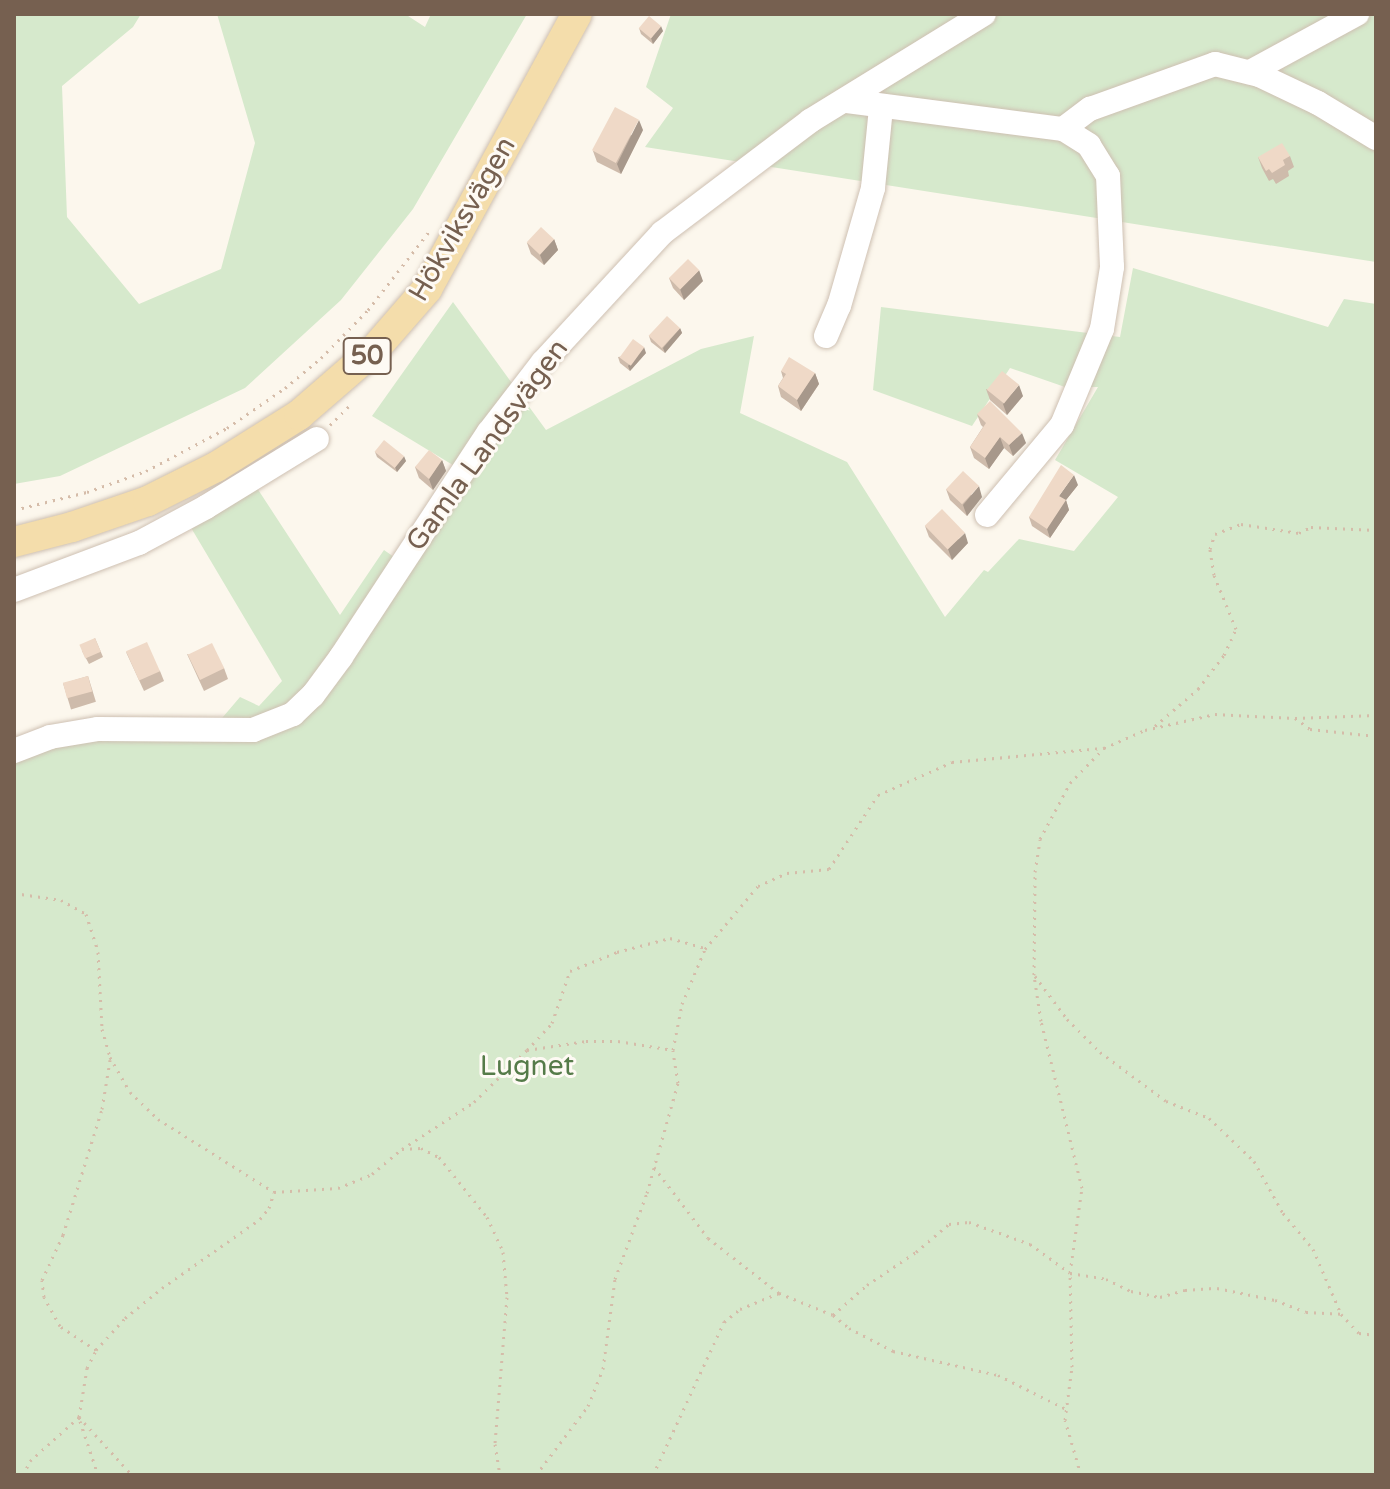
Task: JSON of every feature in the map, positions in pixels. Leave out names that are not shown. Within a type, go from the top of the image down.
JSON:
[{"type":"main road","name":"Hökviksvägen","points":[[14,542],[72,527],[148,501],[216,467],[299,415],[374,350],[427,289],[577,14]]},
{"type":"street","name":"Gamla Landsvägen","points":[[14,751],[50,737],[98,729],[253,730],[293,714],[313,695],[341,657],[418,535],[489,432],[543,362],[662,233],[810,121],[984,14]]},
{"type":"street","points":[[1250,72],[1357,14]]},
{"type":"street","points":[[1063,129],[1090,109],[1215,64],[1250,72],[1318,103],[1376,138]]},
{"type":"street","points":[[847,101],[881,108],[1063,129],[1089,145],[1108,176],[1112,267],[1102,329],[1062,425],[987,515]]},
{"type":"street","points":[[826,336],[839,306],[873,188],[881,108]]},
{"type":"street","points":[[14,590],[139,543],[206,507],[317,439]]},
{"type":"path","points":[[14,510],[87,492],[146,471],[227,428],[285,388],[368,310],[438,219]]},
{"type":"path","points":[[1152,728],[1198,689],[1224,655],[1236,629],[1214,575],[1210,549],[1215,534],[1241,524],[1299,533],[1311,527],[1376,530]]},
{"type":"path","points":[[536,1475],[588,1406],[603,1369],[615,1279],[654,1167],[678,1083],[673,1050],[682,1004],[705,949],[758,886],[787,873],[829,869],[878,795],[952,762],[1104,748],[1152,728],[1215,714],[1295,718],[1376,715]]},
{"type":"path","points":[[1295,718],[1310,729],[1376,736]]},
{"type":"path","points":[[1081,1475],[1065,1420],[1072,1367],[1070,1273],[1082,1188],[1041,1021],[1034,975],[1035,872],[1040,839],[1070,783],[1104,748]]},
{"type":"path","points":[[14,893],[61,900],[86,914],[98,952],[99,1007],[110,1057],[130,1092],[158,1119],[274,1192],[338,1188],[372,1174],[402,1149],[474,1102],[552,1023],[570,971],[617,952],[670,938],[705,949]]},
{"type":"path","points":[[1034,975],[1067,1019],[1100,1052],[1166,1101],[1209,1118],[1254,1161],[1283,1213],[1313,1249],[1341,1314],[1359,1333],[1376,1335]]},
{"type":"path","points":[[527,1050],[586,1041],[618,1041],[673,1050]]},
{"type":"path","points":[[96,1350],[60,1326],[44,1297],[42,1280],[63,1235],[102,1109],[110,1057]]},
{"type":"path","points":[[402,1149],[421,1148],[439,1157],[487,1217],[503,1252],[507,1297],[495,1444],[500,1475]]},
{"type":"path","points":[[654,1167],[708,1238],[779,1293],[833,1315],[849,1328],[893,1351],[998,1375],[1066,1409]]},
{"type":"path","points":[[98,1475],[79,1417],[87,1368],[96,1350],[125,1318],[162,1288],[260,1219],[269,1208],[274,1192]]},
{"type":"path","points":[[833,1315],[867,1285],[949,1224],[969,1222],[1030,1244],[1070,1273],[1106,1279],[1131,1291],[1160,1297],[1185,1290],[1217,1288],[1275,1300],[1306,1312],[1341,1314]]},
{"type":"path","points":[[653,1475],[724,1322],[740,1309],[779,1293]]},
{"type":"path","points":[[23,1475],[30,1461],[79,1417]]},
{"type":"path","points":[[79,1417],[132,1475]]},
{"type":"green space","points":[[14,14],[141,14],[133,27],[62,86],[67,217],[139,304],[221,269],[255,143],[217,14],[405,14],[425,27],[431,14],[527,14],[413,209],[341,300],[245,388],[60,476],[14,484]]},
{"type":"green space","points":[[671,14],[1376,14],[1376,262],[645,147],[673,108],[646,87]]},
{"type":"green space","name":"Lugnet","points":[[1133,268],[1328,327],[1344,299],[1376,304],[1376,1475],[14,1475],[14,761],[51,747],[102,740],[205,738],[240,697],[259,706],[282,681],[190,526],[257,488],[340,615],[384,550],[404,564],[466,473],[372,416],[453,302],[546,430],[701,349],[754,336],[740,413],[847,462],[945,617],[984,570],[988,572],[1019,539],[1074,551],[1118,497],[1055,460],[1098,387],[1065,387],[1010,368],[972,426],[873,390],[881,307],[1120,337]]},
{"type":"building","points":[[649,16],[661,26],[651,39],[639,28]]},
{"type":"building","points":[[615,107],[639,120],[616,163],[592,150]]},
{"type":"building","points":[[1282,143],[1290,156],[1283,160],[1285,165],[1272,173],[1269,169],[1266,171],[1258,157]]},
{"type":"building","points":[[541,227],[554,239],[540,255],[527,242]]},
{"type":"building","points":[[688,259],[699,270],[680,289],[669,278]]},
{"type":"building","points":[[667,316],[680,328],[662,348],[649,336]]},
{"type":"building","points":[[633,339],[644,347],[631,366],[619,358]]},
{"type":"building","points":[[789,357],[815,373],[797,400],[778,386],[786,374],[781,371]]},
{"type":"building","points":[[1002,371],[1019,385],[1004,403],[987,390]]},
{"type":"building","points":[[990,401],[1022,433],[1009,445],[1000,437],[985,458],[970,447],[986,423],[977,414]]},
{"type":"building","points":[[384,440],[404,456],[395,468],[375,452]]},
{"type":"building","points":[[429,450],[442,460],[429,479],[415,467]]},
{"type":"building","points":[[1061,465],[1074,475],[1059,496],[1066,500],[1047,529],[1029,517]]},
{"type":"building","points":[[963,471],[979,486],[962,504],[946,489]]},
{"type":"building","points":[[942,509],[965,533],[948,549],[925,526]]},
{"type":"building","points":[[95,638],[101,652],[85,658],[79,645]]},
{"type":"building","points":[[147,642],[160,671],[139,681],[126,651]]},
{"type":"building","points":[[212,643],[224,668],[200,680],[188,655]]},
{"type":"building","points":[[88,676],[92,691],[67,698],[63,683]]}]
